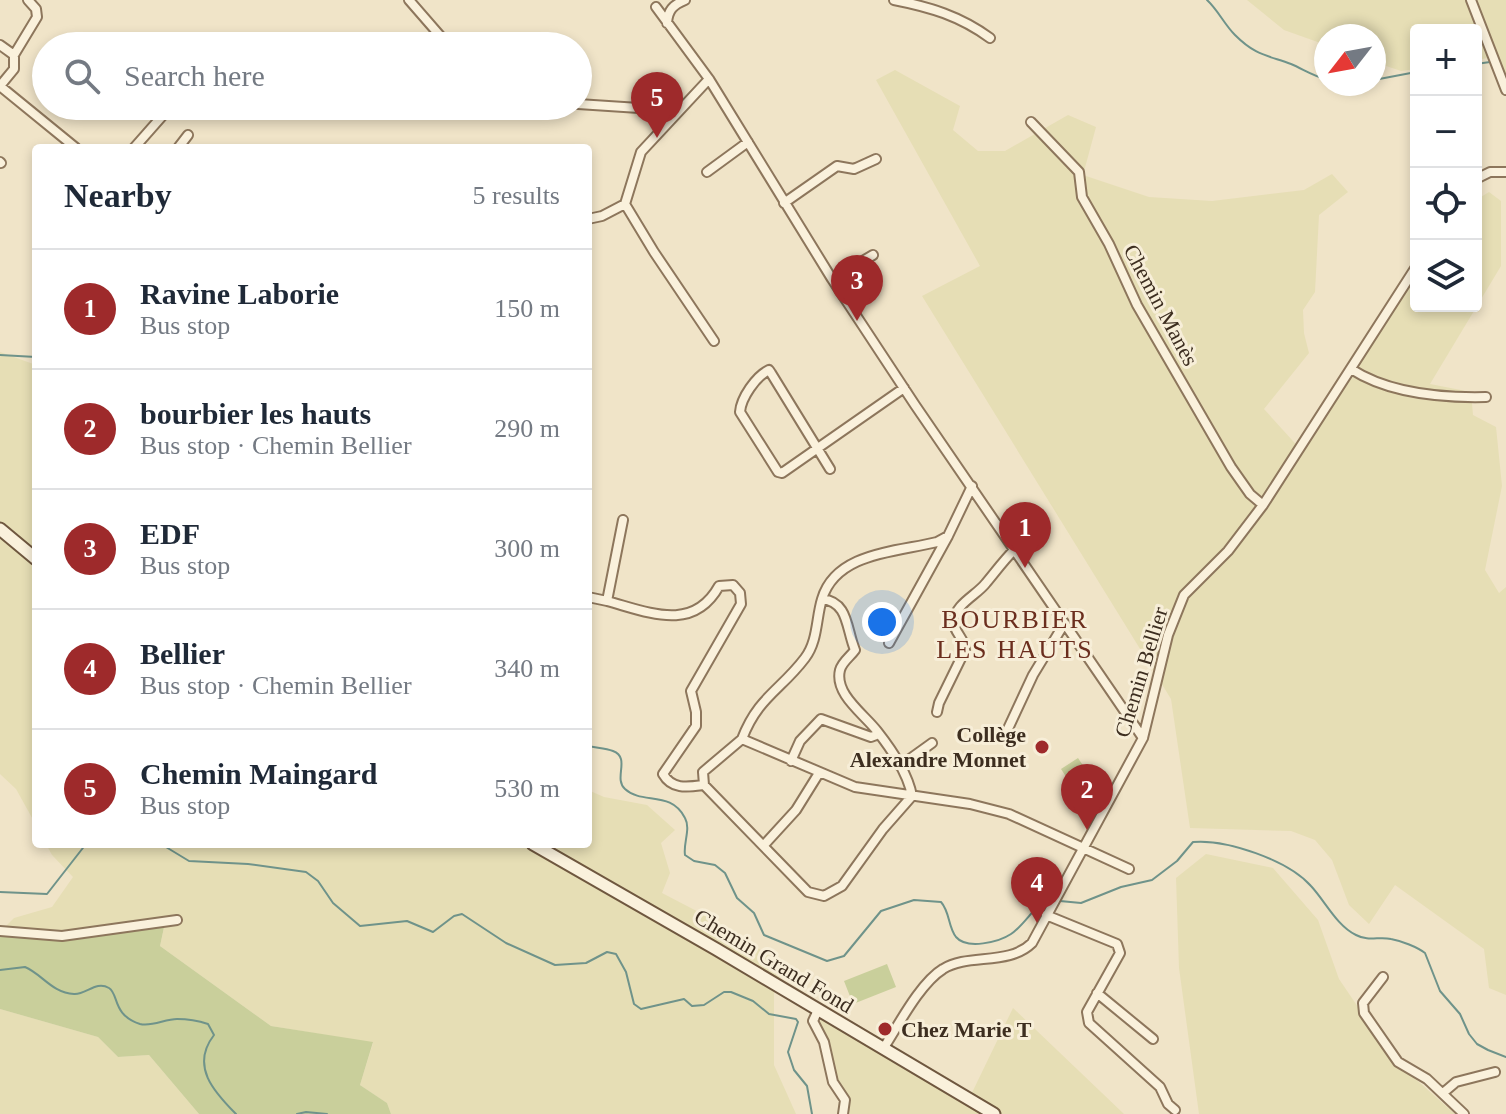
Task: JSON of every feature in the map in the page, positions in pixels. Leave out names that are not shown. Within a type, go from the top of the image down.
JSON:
[{"type":"street","points":[[28,0],[35,7],[37,17],[14,55],[14,69],[0,86],[32,112]]},
{"type":"street","points":[[409,0],[437,32]]},
{"type":"street","points":[[667,24],[667,15],[672,7],[685,0]]},
{"type":"street","points":[[894,0],[930,7],[960,18],[990,38]]},
{"type":"street","points":[[1471,0],[1506,90]]},
{"type":"street","points":[[656,7],[709,79],[784,203],[904,388],[1143,738]]},
{"type":"street","points":[[0,45],[14,55]]},
{"type":"street","points":[[592,218],[625,204],[641,152],[709,79]]},
{"type":"street","points":[[592,105],[639,108],[647,111],[663,127]]},
{"type":"street","points":[[42,120],[71,144]]},
{"type":"street","points":[[138,144],[159,120]]},
{"type":"street","name":"Chemin Manès","points":[[1031,122],[1079,172],[1082,197],[1109,244],[1137,305],[1231,467],[1250,494],[1263,505]]},
{"type":"street","points":[[181,144],[188,135]]},
{"type":"street","points":[[707,172],[748,142]]},
{"type":"street","points":[[784,203],[837,166],[856,168],[876,159]]},
{"type":"street","points":[[1482,176],[1490,172],[1506,172]]},
{"type":"street","points":[[625,204],[714,341]]},
{"type":"street","points":[[832,279],[873,255]]},
{"type":"street","name":"Chemin Bellier","points":[[883,1049],[925,986],[943,969],[1025,950],[1032,943],[1143,738],[1168,635],[1184,595],[1228,551],[1263,505],[1410,276]]},
{"type":"street","points":[[1351,369],[1376,382],[1420,392],[1457,398],[1486,397]]},
{"type":"street","points":[[830,469],[818,447],[771,373],[764,371],[741,402],[740,412],[775,469],[782,473],[818,447],[904,388]]},
{"type":"street","points":[[889,643],[972,486]]},
{"type":"street","points":[[607,601],[623,520]]},
{"type":"street","points":[[0,529],[32,556]]},
{"type":"street","points":[[912,796],[866,850],[842,886],[824,896],[808,892],[704,785],[703,772],[742,739],[756,709],[809,653],[822,599],[833,579],[852,562],[937,542],[948,536]]},
{"type":"street","points":[[937,712],[965,650],[965,641],[955,627],[955,617],[1015,549]]},
{"type":"street","points":[[592,598],[643,611],[674,615],[692,614],[707,605],[719,586],[733,585],[740,593],[741,604],[691,691],[696,726],[663,774],[673,785],[685,788],[704,785]]},
{"type":"street","points":[[822,599],[834,601],[840,607],[855,650],[840,668],[839,680],[843,690],[900,766],[912,796]]},
{"type":"street","points":[[1006,733],[1033,675],[1064,624]]},
{"type":"street","points":[[791,761],[800,741],[821,719],[871,737],[879,734]]},
{"type":"street","points":[[742,739],[855,787],[970,804],[1009,814],[1129,869]]},
{"type":"street","points":[[900,766],[932,743]]},
{"type":"street","points":[[764,845],[796,810],[819,773]]},
{"type":"street","name":"Chemin Grand Fond","points":[[540,848],[994,1114]]},
{"type":"street","points":[[1046,915],[1117,944],[1120,953],[1087,1012],[1089,1023],[1160,1087],[1168,1104],[1175,1110]]},
{"type":"street","points":[[0,931],[62,936],[177,920]]},
{"type":"street","points":[[1383,977],[1363,1003],[1364,1013],[1395,1059],[1427,1079],[1464,1114]]},
{"type":"street","points":[[1097,993],[1153,1039]]},
{"type":"street","points":[[818,1010],[813,1021],[824,1042],[832,1079],[845,1100],[843,1114]]},
{"type":"street","points":[[1443,1093],[1456,1082],[1495,1072]]},
{"type":"shaded area","points":[[1247,0],[1506,0],[1506,88],[1499,56],[1482,59],[1482,24],[1410,24],[1410,70],[1401,71],[1386,66],[1386,24],[1314,24],[1314,41],[1284,30]]},
{"type":"shaded area","points":[[895,70],[960,106],[953,130],[978,151],[1005,151],[1068,115],[1096,127],[1083,175],[1149,197],[1212,201],[1304,190],[1332,174],[1348,192],[1319,215],[1315,292],[1303,310],[1309,353],[1264,409],[1302,451],[1410,282],[1410,312],[1473,312],[1430,384],[1471,392],[1473,415],[1496,427],[1502,486],[1485,570],[1499,593],[1506,587],[1506,995],[1489,988],[1484,949],[1395,885],[1369,924],[1349,905],[1332,860],[1315,840],[1291,831],[1190,828],[1171,699],[922,296],[980,266],[876,80]]},
{"type":"shaded area","points":[[1489,192],[1501,201],[1501,266],[1482,298],[1482,196]]},
{"type":"shaded area","points":[[0,352],[32,364],[32,818],[16,789],[0,774]]},
{"type":"shaded area","points":[[592,792],[647,805],[675,830],[661,843],[670,873],[662,893],[737,932],[784,968],[774,988],[774,1065],[796,1114],[391,1114],[387,1103],[360,1085],[373,1043],[271,1026],[160,946],[166,919],[49,933],[6,926],[14,918],[52,907],[73,877],[48,848],[592,848]]},
{"type":"shaded area","points":[[1206,854],[1273,868],[1318,920],[1339,979],[1394,1060],[1455,1114],[1199,1114],[1179,968],[1176,878]]},
{"type":"shaded area","points":[[1013,1008],[1124,1114],[846,1114],[834,1076],[830,1049],[819,1027],[821,1016],[967,1103]]},
{"type":"shaded area","points":[[0,1009],[98,1037],[118,1057],[149,1055],[199,1114],[0,1114]]},
{"type":"green space","points":[[1078,758],[1100,791],[1083,803],[1061,769]]},
{"type":"green space","points":[[166,918],[160,946],[271,1026],[373,1042],[360,1085],[387,1103],[391,1114],[199,1114],[149,1055],[118,1057],[98,1037],[0,1009],[0,928],[6,926],[49,933]]},
{"type":"green space","points":[[887,964],[896,987],[853,1004],[844,981]]},
{"type":"waterway","points":[[1207,0],[1231,31],[1249,47],[1314,75]]},
{"type":"waterway","points":[[1482,63],[1490,62]]},
{"type":"waterway","points":[[1386,78],[1410,73]]},
{"type":"waterway","points":[[0,355],[32,357]]},
{"type":"waterway","points":[[592,747],[618,754],[625,789],[679,809],[687,827],[685,855],[694,861],[715,865],[725,873],[737,898],[754,913],[764,935],[827,961],[844,956],[881,911],[914,900],[941,902],[956,937],[975,944],[999,940],[1011,934],[1042,902]]},
{"type":"waterway","points":[[1060,901],[1081,903],[1121,887],[1152,880],[1177,861],[1193,842],[1222,844],[1256,853],[1301,877],[1349,931],[1365,938],[1395,940],[1425,953],[1440,991],[1460,1014],[1469,1034],[1477,1044],[1506,1057]]},
{"type":"waterway","points":[[0,892],[47,894],[83,848]]},
{"type":"waterway","points":[[168,848],[189,861],[248,864],[306,872],[318,881],[333,903],[360,926],[407,921],[433,932],[454,916],[462,914],[506,943],[555,965],[586,963],[607,952],[616,954],[626,972],[634,1004],[641,1009],[684,999],[692,1006],[704,1005],[724,992],[753,1001],[769,1014],[798,1022],[788,1052],[794,1070],[807,1086],[812,1114]]},
{"type":"waterway","points":[[0,970],[25,967],[66,993],[78,994],[104,986],[112,991],[125,1015],[140,1024],[177,1019],[208,1024],[214,1035],[204,1057],[208,1078],[236,1114]]},
{"type":"waterway","points":[[297,1114],[327,1114]]},
{"type":"place","name":"Chemin Maingard","points":[[657,138]]},
{"type":"place","name":"EDF","points":[[857,321]]},
{"type":"place","name":"Ravine Laborie","points":[[1025,568]]},
{"type":"place","name":"Collège Alexandre Monnet","points":[[1042,747]]},
{"type":"place","name":"bourbier les hauts","points":[[1087,830]]},
{"type":"place","name":"Bellier","points":[[1037,923]]},
{"type":"place","name":"Chez Marie T","points":[[885,1029]]},
{"type":"district","name":"BOURBIER LES HAUTS","points":[[1015,634]]}]
